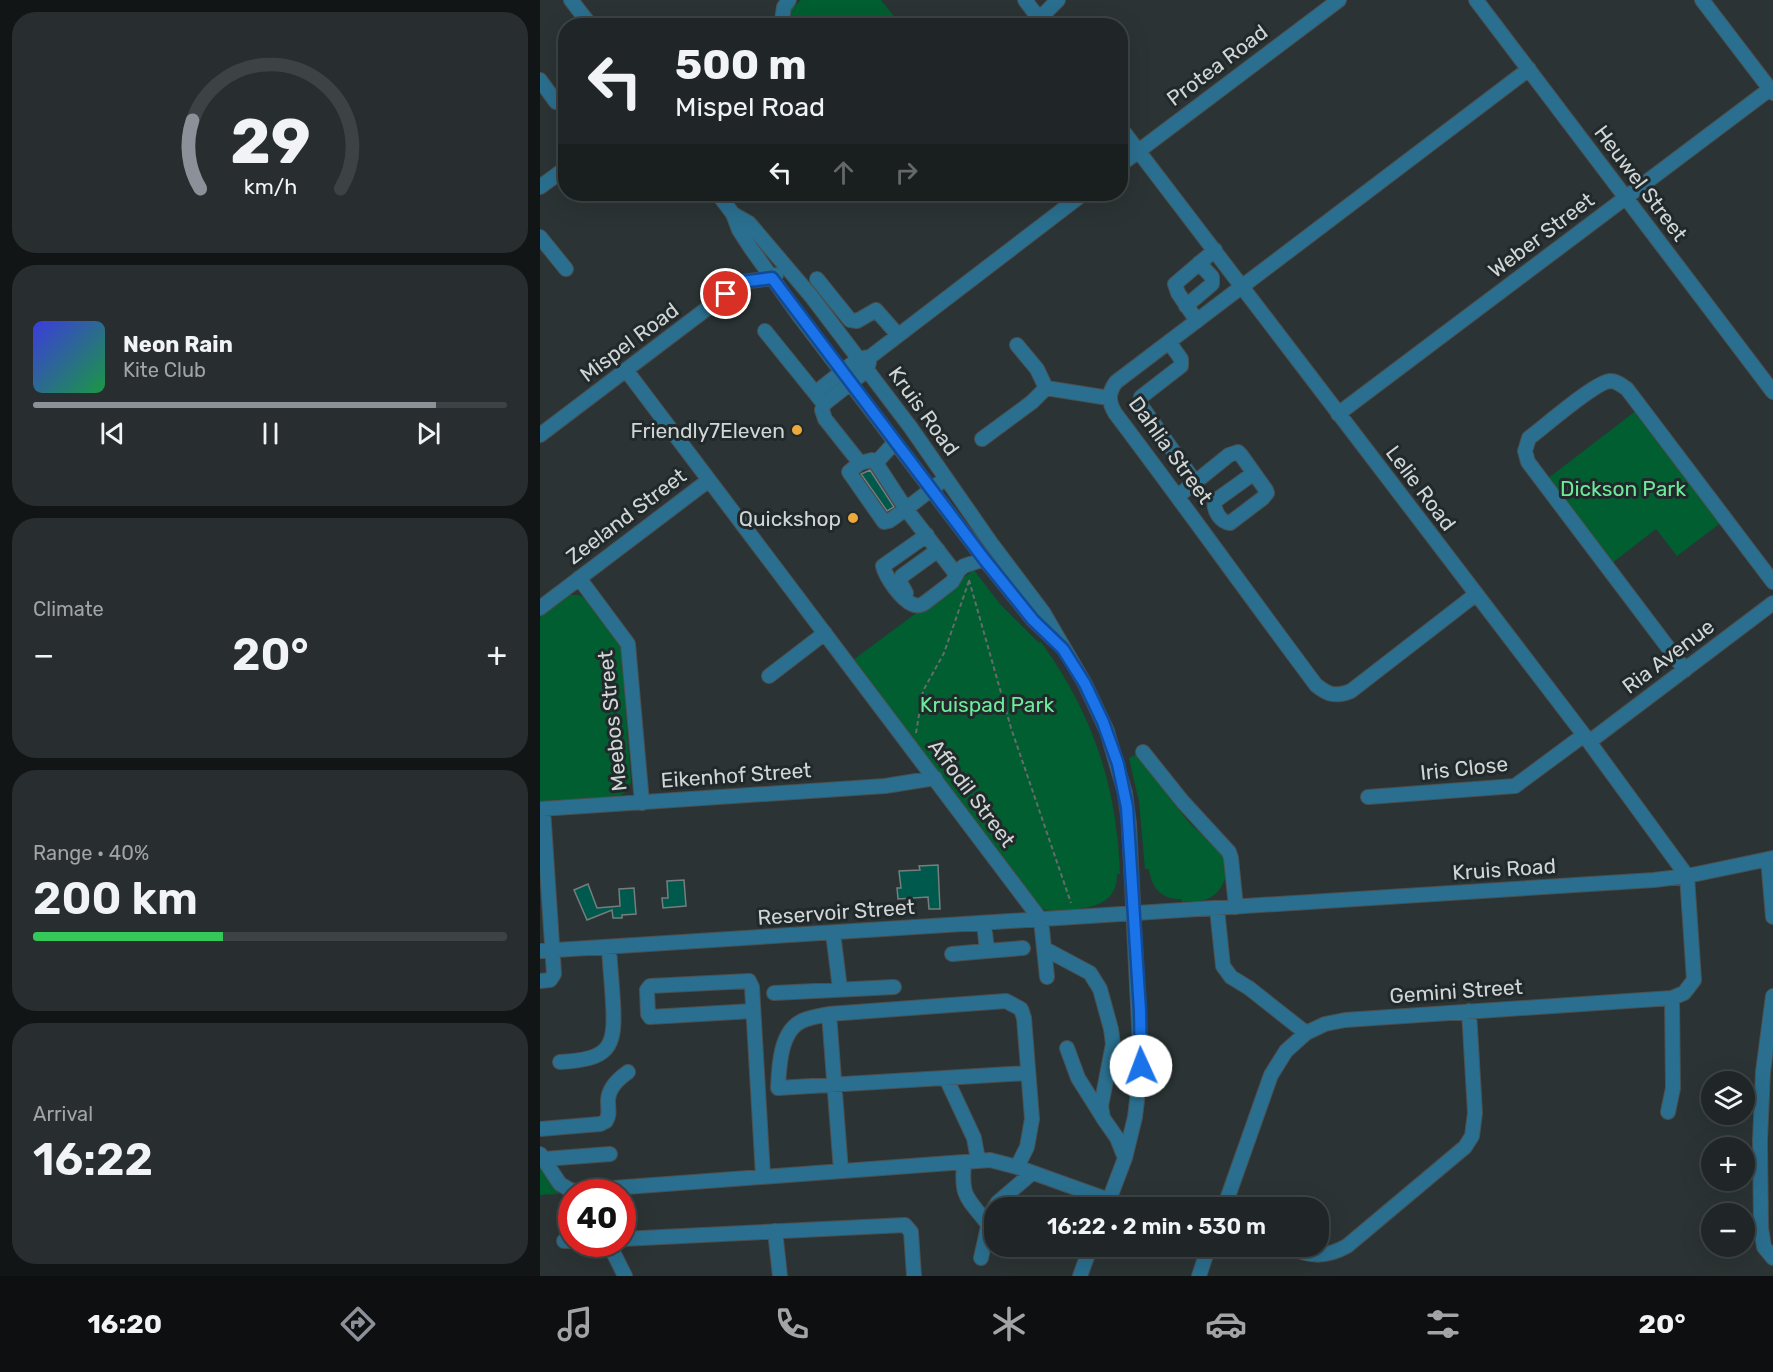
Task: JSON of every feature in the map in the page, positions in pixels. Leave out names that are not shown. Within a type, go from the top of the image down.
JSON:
[{"type":"street","points":[[571,0],[585,18]]},
{"type":"street","points":[[783,18],[784,7],[789,0]]},
{"type":"street","points":[[1025,0],[1035,18]]},
{"type":"street","points":[[1043,18],[1059,0]]},
{"type":"street","name":"Protea Road","points":[[1128,159],[1339,0]]},
{"type":"street","name":"Heuwel Street","points":[[1476,0],[1773,392]]},
{"type":"street","points":[[1702,0],[1771,91]]},
{"type":"street","name":"Dahlia Street","points":[[1475,595],[1351,691],[1342,695],[1324,692],[1316,685],[1115,413],[1109,398],[1116,382],[1529,69]]},
{"type":"street","points":[[540,80],[556,102]]},
{"type":"street","name":"Weber Street","points":[[1338,414],[1771,91]]},
{"type":"street","name":"Lelie Road","points":[[1128,137],[1586,739],[1687,876]]},
{"type":"street","points":[[540,187],[558,174]]},
{"type":"street","name":"Kruis Road","points":[[723,201],[733,214],[739,230],[772,278],[895,442],[1033,620],[1063,649]]},
{"type":"street","points":[[819,398],[851,382],[865,362],[1074,201]]},
{"type":"street","name":"Kruis Road","points":[[733,214],[749,223],[865,362],[991,543],[1043,612],[1085,684],[1107,731],[1118,764],[1127,807],[1141,1066],[1135,1117],[1125,1158],[1111,1197]]},
{"type":"street","points":[[540,237],[566,270]]},
{"type":"street","points":[[742,282],[751,264],[750,247]]},
{"type":"street","points":[[1197,321],[1175,288],[1175,284],[1215,250]]},
{"type":"street","points":[[1186,306],[1212,284],[1212,277],[1199,263]]},
{"type":"street","name":"Mispel Road","points":[[540,435],[742,282],[772,278],[788,268]]},
{"type":"street","points":[[817,279],[850,320],[857,321],[876,310],[898,336]]},
{"type":"street","points":[[765,332],[819,398],[825,419],[861,463]]},
{"type":"street","points":[[1169,342],[1181,359],[1180,366],[1142,397],[1140,404],[1195,482]]},
{"type":"street","points":[[1017,345],[1037,369],[1046,388]]},
{"type":"street","points":[[819,398],[842,371],[865,362]]},
{"type":"street","name":"Affodil Street","points":[[626,370],[1041,920]]},
{"type":"street","points":[[1685,670],[1527,462],[1525,451],[1529,438],[1596,387],[1612,381],[1619,383],[1634,398],[1773,582]]},
{"type":"street","points":[[1046,388],[1109,398]]},
{"type":"street","points":[[982,439],[1032,402],[1046,388]]},
{"type":"street","points":[[876,463],[895,442]]},
{"type":"street","points":[[1178,496],[1234,452],[1241,455],[1254,473]]},
{"type":"street","points":[[947,478],[931,489],[906,509],[889,521],[882,520],[850,475],[852,469],[861,463],[872,460],[876,463],[906,509],[938,550],[956,568]]},
{"type":"street","name":"Zeeland Street","points":[[540,608],[709,480]]},
{"type":"street","points":[[927,535],[883,565],[884,571],[904,598],[913,605],[922,605],[950,584],[956,568],[974,544]]},
{"type":"street","points":[[913,605],[900,579],[938,550]]},
{"type":"street","points":[[956,568],[984,559]]},
{"type":"street","name":"Meebos Street","points":[[579,578],[628,644],[642,803]]},
{"type":"street","name":"Ria Avenue","points":[[1586,739],[1685,670],[1773,603]]},
{"type":"street","points":[[769,676],[825,633]]},
{"type":"street","name":"Iris Close","points":[[1368,796],[1515,786],[1586,739]]},
{"type":"street","points":[[1143,752],[1183,802],[1229,852],[1236,907]]},
{"type":"street","name":"Eikenhof Street","points":[[541,809],[885,786],[934,778]]},
{"type":"street","points":[[540,981],[553,978],[546,951],[541,809]]},
{"type":"street","points":[[1770,858],[1773,917]]},
{"type":"street","name":"Kruis Road","points":[[1134,914],[1586,885],[1687,876],[1770,858]]},
{"type":"street","points":[[1668,1112],[1673,1088],[1672,998],[1684,993],[1694,980],[1687,876]]},
{"type":"street","points":[[1217,909],[1223,966],[1232,977],[1306,1033]]},
{"type":"street","name":"Reservoir Street","points":[[546,951],[1134,914]]},
{"type":"street","points":[[1041,920],[1047,977]]},
{"type":"street","points":[[984,923],[987,951]]},
{"type":"street","points":[[833,933],[840,989]]},
{"type":"street","points":[[560,1062],[592,1058],[605,1050],[611,1042],[615,1027],[609,947]]},
{"type":"street","points":[[952,954],[1023,948]]},
{"type":"street","points":[[1045,949],[1090,973],[1100,989],[1113,1044],[1101,1106],[1103,1118]]},
{"type":"street","points":[[753,1011],[650,1017],[647,990],[650,986],[749,981],[752,987],[764,1176]]},
{"type":"street","points":[[774,993],[894,987]]},
{"type":"street","points":[[1773,996],[1763,1072],[1760,1140],[1761,1228],[1764,1247],[1773,1258]]},
{"type":"street","name":"Gemini Street","points":[[1228,1197],[1271,1076],[1286,1051],[1306,1033],[1325,1024],[1345,1020],[1672,998]]},
{"type":"street","points":[[778,1088],[786,1038],[792,1028],[807,1019],[830,1014],[1006,1000],[1021,1010],[1024,1018],[1032,1119],[1027,1147],[1017,1167]]},
{"type":"street","points":[[1329,1253],[1338,1252],[1347,1246],[1465,1147],[1472,1136],[1475,1113],[1469,1011]]},
{"type":"street","points":[[830,1014],[842,1171]]},
{"type":"street","points":[[1067,1048],[1078,1078],[1117,1138],[1125,1158]]},
{"type":"street","points":[[540,1129],[606,1122],[609,1116],[609,1091],[620,1077],[628,1072]]},
{"type":"street","points":[[758,1090],[1028,1073]]},
{"type":"street","points":[[946,1078],[974,1138],[971,1161],[962,1187],[965,1195],[984,1219]]},
{"type":"street","points":[[542,1156],[610,1154]]},
{"type":"street","points":[[542,1156],[560,1184],[572,1191],[990,1160],[1017,1167],[1090,1197]]},
{"type":"street","points":[[1004,1197],[1031,1174]]},
{"type":"street","points":[[636,1238],[904,1225],[911,1232],[914,1276]]},
{"type":"street","points":[[775,1231],[780,1276]]},
{"type":"street","points":[[981,1258],[984,1240]]},
{"type":"street","points":[[616,1257],[625,1276]]},
{"type":"street","points":[[1080,1276],[1087,1257]]},
{"type":"street","points":[[1199,1276],[1205,1257]]},
{"type":"path","points":[[956,568],[969,581],[1011,728],[1076,917]]},
{"type":"path","points":[[913,750],[923,691],[944,653],[969,581]]},
{"type":"green space","points":[[801,0],[881,0],[895,18],[790,18],[792,8]]},
{"type":"green space","name":"Dickson Park","points":[[1637,410],[1722,522],[1677,556],[1656,529],[1611,564],[1547,479]]},
{"type":"green space","name":"Kruispad Park","points":[[974,570],[1000,604],[1039,643],[1041,642],[1075,696],[1099,752],[1114,811],[1120,874],[1117,874],[1113,893],[1107,899],[1092,906],[1055,911],[1041,908],[853,660]]},
{"type":"green space","points":[[570,595],[579,595],[588,600],[621,645],[631,782],[627,791],[618,797],[540,802],[540,617]]},
{"type":"green space","points":[[1137,754],[1188,821],[1221,854],[1226,874],[1221,887],[1212,897],[1200,901],[1182,902],[1182,899],[1163,895],[1152,882],[1149,869],[1145,869],[1139,802],[1129,758]]},
{"type":"green space","points":[[540,1168],[558,1194],[540,1195]]},
{"type":"building","points":[[870,470],[894,507],[887,511],[861,474]]},
{"type":"building","points":[[938,865],[940,909],[929,909],[928,897],[898,899],[897,888],[901,888],[899,871],[920,870],[919,866]]},
{"type":"building","points":[[684,880],[686,906],[663,908],[662,898],[668,898],[667,881]]},
{"type":"building","points":[[588,884],[597,908],[620,906],[619,889],[634,888],[636,914],[613,918],[612,910],[587,920],[574,890]]},
{"type":"place","name":"Friendly7Eleven","points":[[797,430]]},
{"type":"place","name":"Quickshop","points":[[853,518]]},
{"type":"route","points":[[726,294],[742,282],[772,278],[984,559],[1033,620],[1063,649],[1085,684],[1107,731],[1125,793],[1131,853],[1141,1066]]}]
